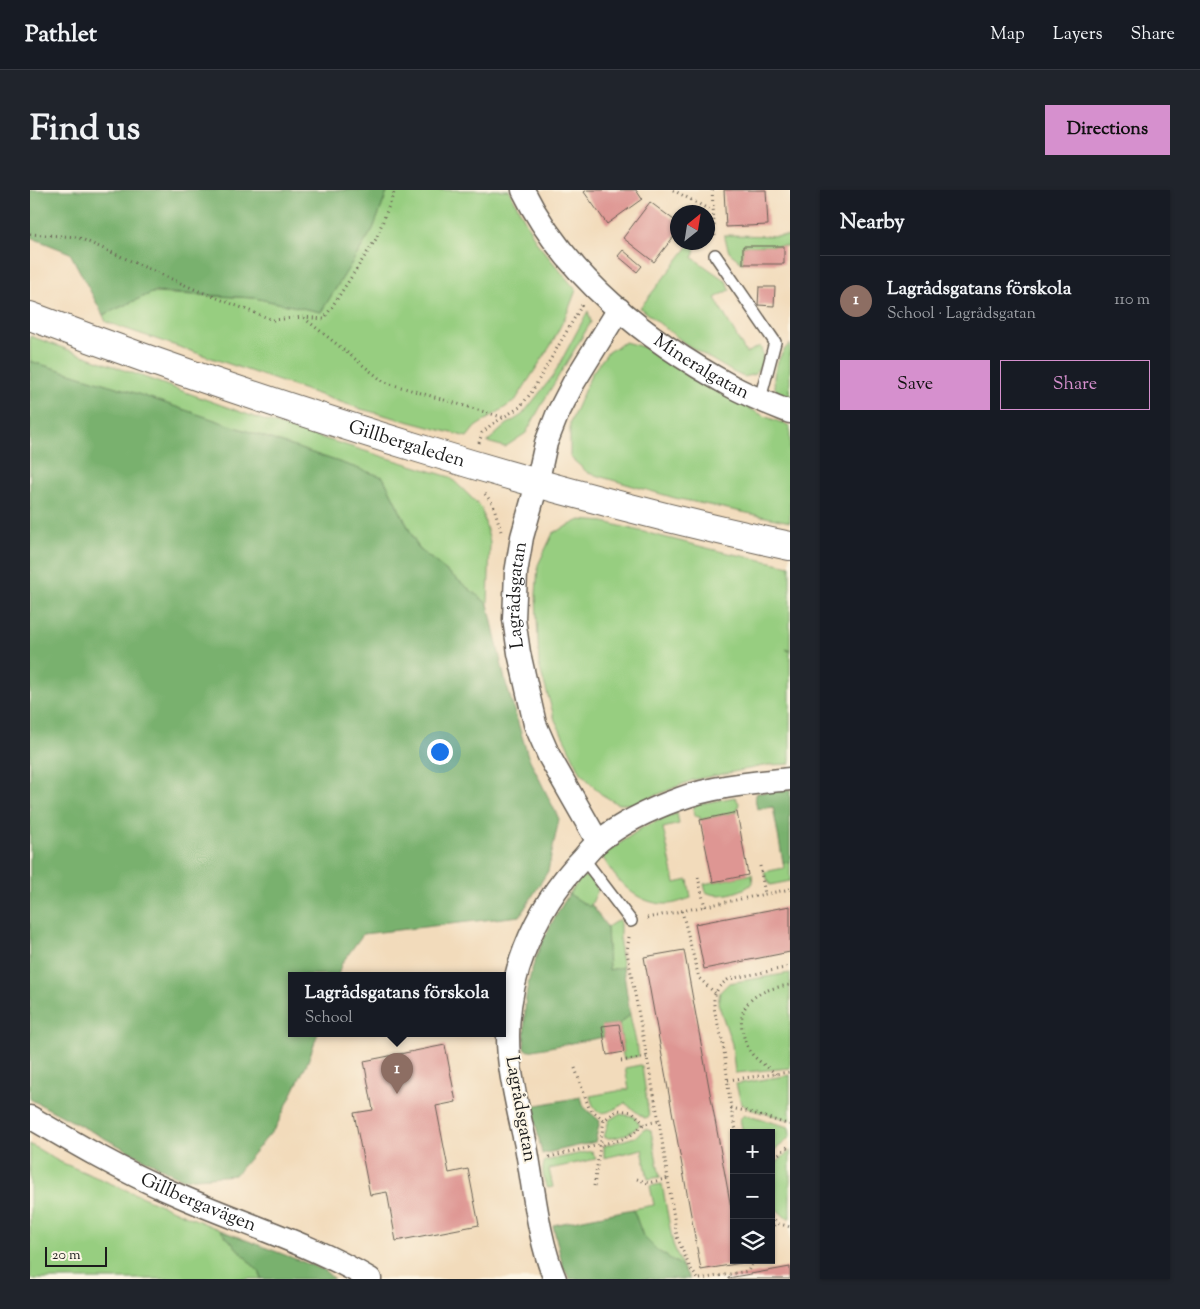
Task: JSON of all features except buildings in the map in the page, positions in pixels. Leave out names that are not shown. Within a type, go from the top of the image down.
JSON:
[{"type":"main road","name":"Gillbergaleden","points":[[30,316],[203,380],[537,484],[652,514],[790,546]]},
{"type":"street","name":"Mineralgatan","points":[[523,190],[544,227],[576,268],[619,310],[685,359],[732,387],[790,412]]},
{"type":"street","points":[[537,484],[546,444],[557,414],[574,382],[619,310]]},
{"type":"street","name":"Lagrådsgatan","points":[[537,484],[522,537],[516,573],[514,619],[518,653],[535,724],[591,850]]},
{"type":"street","name":"Lagrådsgatan","points":[[555,1279],[543,1243],[509,1057],[509,1021],[513,989],[531,934],[546,905],[572,869],[591,850],[636,817],[680,798],[736,784],[790,779]]},
{"type":"street","name":"Gillbergavägen","points":[[30,1117],[118,1168],[172,1193],[284,1237],[361,1276]]},
{"type":"lane","points":[[715,255],[774,342],[760,399]]},
{"type":"lane","points":[[591,850],[631,921]]},
{"type":"path","points":[[30,234],[76,237],[194,289],[273,320],[303,317],[324,319],[376,239],[396,190]]},
{"type":"path","points":[[673,190],[700,205]]},
{"type":"path","points":[[712,190],[713,205]]},
{"type":"path","points":[[715,250],[715,255]]},
{"type":"path","points":[[303,317],[384,382],[505,418]]},
{"type":"path","points":[[760,866],[765,894]]},
{"type":"path","points":[[698,877],[705,907]]},
{"type":"path","points":[[752,1264],[748,1270],[699,1279],[690,1268],[678,1237],[659,1121],[627,952],[631,921],[790,889]]},
{"type":"path","points":[[682,911],[699,978],[715,993]]},
{"type":"path","points":[[736,1129],[731,1108],[723,1042],[714,1005],[715,993],[719,986],[729,979],[790,967]]},
{"type":"path","points":[[776,1074],[751,1053],[745,1043],[742,1024],[743,1012],[749,1000],[760,993],[775,987],[790,985]]},
{"type":"path","points":[[621,1061],[647,1057]]},
{"type":"path","points":[[575,1068],[589,1108],[604,1120]]},
{"type":"path","points":[[728,1080],[790,1072]]},
{"type":"path","points":[[731,1108],[790,1124]]},
{"type":"path","points":[[594,1186],[604,1120],[618,1110],[633,1112],[644,1124]]},
{"type":"path","points":[[548,1157],[600,1145],[631,1135],[644,1124],[659,1121]]},
{"type":"path","points":[[775,1157],[790,1144]]},
{"type":"path","points":[[637,1179],[648,1183],[669,1178]]},
{"type":"path","points":[[773,1219],[781,1225],[790,1227]]},
{"type":"green space","points":[[30,190],[388,190],[373,229],[321,312],[254,298],[154,292],[103,315],[70,253],[30,237]]},
{"type":"green space","points":[[388,190],[509,190],[537,243],[576,290],[551,345],[515,401],[475,427],[467,437],[361,409],[106,322],[103,315],[152,293],[254,298],[321,312],[373,229]]},
{"type":"green space","points":[[724,235],[790,236],[790,246],[743,246],[743,264],[729,252]]},
{"type":"green space","points":[[686,250],[695,250],[693,258],[726,281],[730,290],[715,298],[746,353],[760,346],[762,361],[760,367],[755,374],[744,377],[733,372],[687,345],[640,308]]},
{"type":"green space","points":[[588,311],[591,322],[526,433],[505,447],[487,442],[506,425],[522,415],[553,376]]},
{"type":"green space","points":[[30,336],[260,419],[450,477],[481,507],[490,542],[488,604],[419,549],[383,477],[126,390],[30,361]]},
{"type":"green space","points":[[625,342],[647,348],[695,380],[764,416],[790,426],[790,522],[675,498],[588,473],[570,457],[570,423],[592,373],[608,352]]},
{"type":"green space","points":[[790,344],[790,399],[779,394],[774,382],[774,375],[782,353]]},
{"type":"green space","points":[[30,361],[126,390],[383,477],[419,549],[488,604],[505,680],[528,756],[559,819],[548,871],[520,916],[363,934],[342,963],[339,972],[288,972],[288,1037],[317,1037],[308,1061],[276,1127],[235,1175],[182,1179],[30,1099]]},
{"type":"green space","points":[[580,520],[604,522],[719,551],[790,566],[790,651],[786,649],[790,652],[790,764],[768,765],[693,780],[635,804],[618,804],[601,794],[581,773],[555,720],[539,665],[536,595],[538,565],[553,533]]},
{"type":"green space","points":[[790,790],[790,863],[783,862],[773,807],[757,809],[755,798],[757,793]]},
{"type":"green space","points":[[735,797],[739,803],[737,812],[700,820],[700,817],[694,816],[693,808],[699,804]]},
{"type":"green space","points":[[677,813],[679,824],[663,828],[675,883],[688,880],[691,898],[677,903],[657,903],[637,896],[629,890],[614,874],[602,856],[643,827]]},
{"type":"green space","points":[[783,862],[790,863],[790,881],[770,885],[764,872],[784,868]]},
{"type":"green space","points":[[752,874],[753,883],[737,892],[717,895],[706,892],[704,884]]},
{"type":"green space","points":[[582,877],[590,877],[598,890],[590,907],[569,894]]},
{"type":"green space","points":[[569,894],[590,907],[591,904],[607,927],[609,970],[623,967],[630,1015],[619,1024],[603,1026],[604,1037],[528,1051],[524,1048],[525,1003],[528,983],[542,943]]},
{"type":"green space","points":[[620,919],[620,951],[623,967],[609,970],[607,927]]},
{"type":"green space","points":[[790,973],[790,1068],[735,1073],[732,1044],[718,1003],[720,992],[729,983]]},
{"type":"green space","points":[[630,1015],[639,1056],[624,1059],[619,1024]]},
{"type":"green space","points":[[642,1066],[649,1117],[644,1118],[625,1103],[608,1112],[599,1112],[590,1096],[629,1089],[625,1068]]},
{"type":"green space","points":[[790,1075],[790,1120],[749,1109],[741,1103],[736,1084]]},
{"type":"green space","points":[[581,1097],[584,1107],[600,1121],[595,1142],[542,1154],[532,1106]]},
{"type":"green space","points":[[619,1114],[633,1116],[640,1125],[623,1136],[604,1137],[609,1120]]},
{"type":"green space","points":[[744,1115],[789,1127],[790,1136],[775,1150],[775,1129],[742,1129],[740,1119]]},
{"type":"green space","points":[[645,1129],[651,1131],[660,1177],[648,1179],[642,1149],[604,1158],[604,1146],[635,1137]]},
{"type":"green space","points":[[30,1144],[58,1161],[220,1230],[260,1273],[261,1279],[30,1279]]},
{"type":"green space","points":[[790,1150],[790,1218],[785,1217],[775,1208],[775,1164]]},
{"type":"green space","points":[[592,1151],[596,1159],[549,1169],[553,1187],[548,1188],[543,1175],[545,1161]]},
{"type":"green space","points":[[662,1184],[673,1244],[682,1266],[658,1251],[643,1236],[633,1209],[654,1205],[650,1186]]},
{"type":"green space","points":[[633,1209],[643,1236],[658,1251],[682,1266],[690,1279],[570,1279],[563,1267],[553,1225]]},
{"type":"green space","points":[[220,1230],[324,1270],[334,1279],[261,1279],[260,1273]]},
{"type":"place","name":"Lagrådsgatans förskola","points":[[397,1094]]}]
